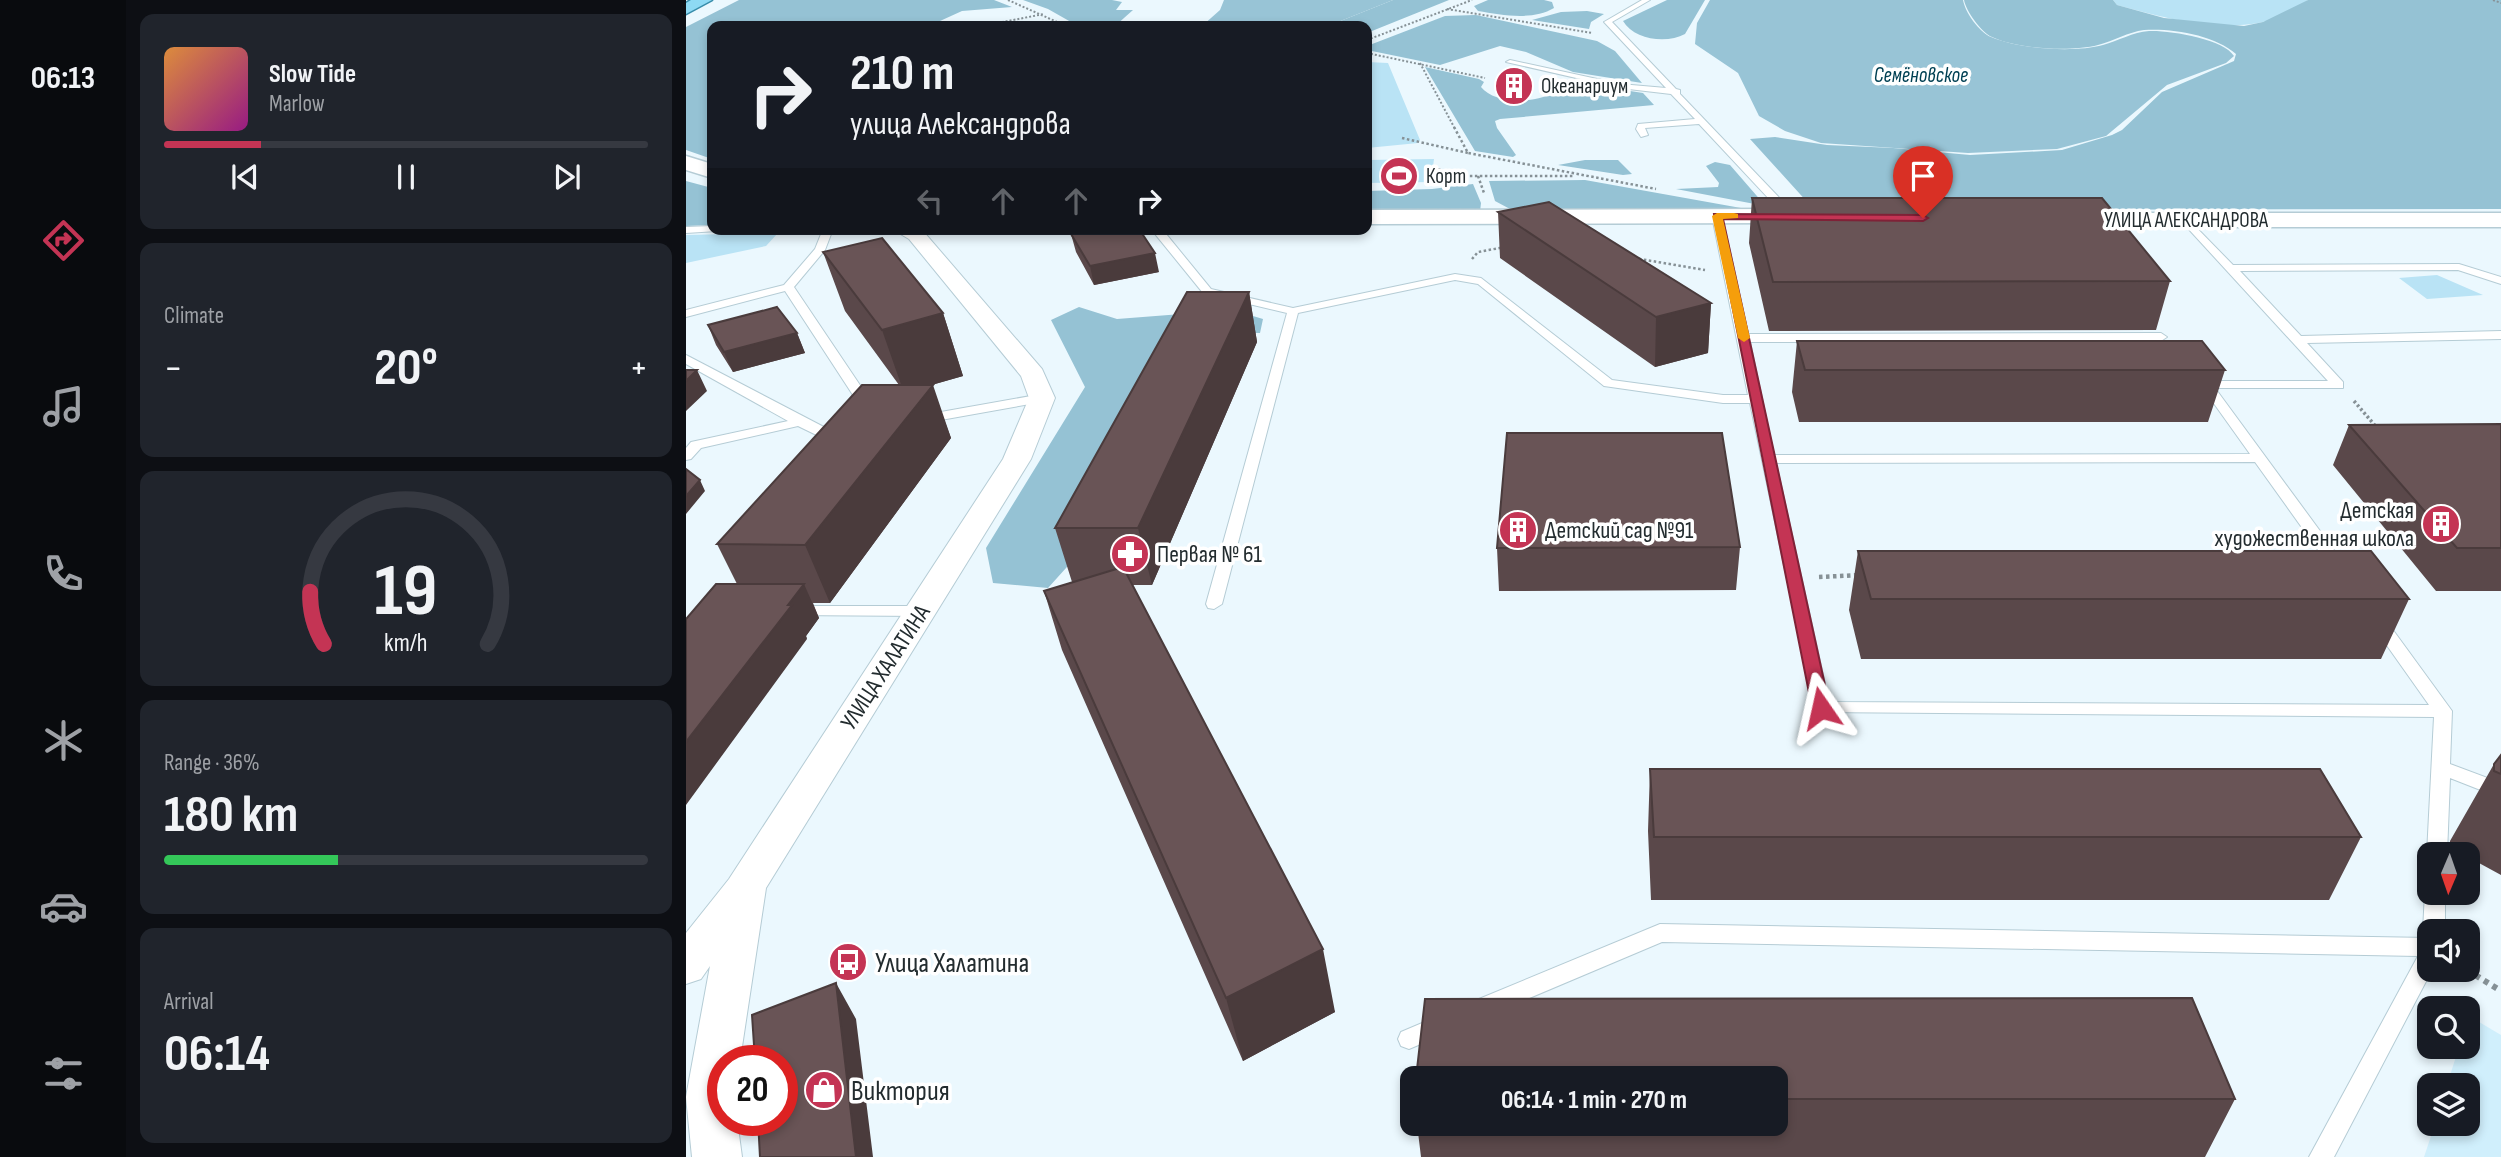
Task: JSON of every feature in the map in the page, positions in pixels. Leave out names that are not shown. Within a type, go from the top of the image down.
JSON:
[{"type":"main road","points":[[686,9],[704,0]]},
{"type":"street","points":[[686,163],[707,169]]},
{"type":"street","points":[[1372,217],[1831,216]]},
{"type":"street","name":"УЛИЦА АЛЕКСАНДРОВА","points":[[2050,219],[2501,220]]},
{"type":"street","points":[[916,235],[1033,374],[1042,398]]},
{"type":"street","name":"УЛИЦА ХАЛАТИНА","points":[[717,1157],[710,1097],[746,886],[1017,459],[1042,398]]},
{"type":"street","points":[[686,966],[746,886]]},
{"type":"lane","points":[[1641,1],[1608,22],[1790,216]]},
{"type":"lane","points":[[1510,62],[1620,86],[1676,92]]},
{"type":"lane","points":[[1644,135],[1641,126],[1703,121]]},
{"type":"lane","points":[[1717,216],[1821,708],[2443,711]]},
{"type":"lane","points":[[2187,221],[2340,385]]},
{"type":"lane","points":[[686,230],[707,229]]},
{"type":"lane","points":[[686,314],[788,287],[820,250],[826,235]]},
{"type":"lane","points":[[1161,235],[1207,291],[1293,311],[1455,277],[1481,281],[1608,383],[1723,399],[1757,399]]},
{"type":"lane","points":[[2230,268],[2459,267],[2501,281]]},
{"type":"lane","points":[[788,287],[873,416]]},
{"type":"lane","points":[[1214,604],[1293,311]]},
{"type":"lane","points":[[2300,340],[2501,335]]},
{"type":"lane","points":[[1744,338],[2161,337]]},
{"type":"lane","points":[[686,359],[800,422],[849,445]]},
{"type":"lane","points":[[2340,385],[2206,384],[2348,580]]},
{"type":"lane","points":[[907,422],[1042,398]]},
{"type":"lane","points":[[686,456],[696,445],[800,422]]},
{"type":"lane","points":[[1770,459],[2260,458]]},
{"type":"lane","points":[[782,611],[921,611]]},
{"type":"lane","points":[[2372,613],[2443,711],[2437,842]]},
{"type":"lane","points":[[2440,767],[2501,791]]},
{"type":"lane","points":[[1409,1039],[1660,933],[2417,947]]},
{"type":"lane","points":[[2321,1157],[2417,977]]},
{"type":"path","points":[[1008,0],[1057,21]]},
{"type":"path","points":[[1372,38],[1472,0]]},
{"type":"path","points":[[2493,0],[2501,3]]},
{"type":"path","points":[[1447,9],[1624,38]]},
{"type":"path","points":[[1008,21],[1044,14]]},
{"type":"path","points":[[1372,54],[1485,78]]},
{"type":"path","points":[[1420,64],[1468,153]]},
{"type":"path","points":[[1402,138],[1664,190]]},
{"type":"path","points":[[1433,170],[1442,169],[1441,176],[1586,176]]},
{"type":"path","points":[[1455,277],[1478,252],[1515,245]]},
{"type":"path","points":[[1634,258],[1730,274]]},
{"type":"path","points":[[2340,385],[2384,435]]},
{"type":"path","points":[[1794,578],[1863,575]]},
{"type":"path","points":[[2480,978],[2501,992]]},
{"type":"shaded area","points":[[739,0],[994,0],[1012,7],[962,11],[940,21],[707,21],[707,157],[686,150],[686,27]]},
{"type":"shaded area","points":[[1023,0],[1112,0],[1122,2],[1116,10],[1133,10],[1121,21],[1069,21],[1048,9]]},
{"type":"shaded area","points":[[1393,0],[1449,0],[1372,31],[1372,21],[1340,21]]},
{"type":"shaded area","points":[[1488,0],[1544,0],[1552,2],[1554,8],[1536,15],[1517,16],[1478,11],[1474,6]]},
{"type":"shaded area","points":[[1667,0],[1705,0],[1685,34],[1669,39],[1651,38],[1635,32],[1623,21]]},
{"type":"shaded area","points":[[1964,0],[2113,0],[2117,5],[2164,18],[2244,26],[2263,22],[2308,0],[2501,0],[2501,209],[1839,210],[1809,204],[1750,139],[1775,137],[1827,145],[1970,155],[2062,150],[2122,130],[2162,92],[2234,61],[2236,54],[2205,38],[2155,30],[2138,31],[2087,47],[2045,48],[2016,44],[1992,37],[1983,31]]},
{"type":"shaded area","points":[[2113,0],[2308,0],[2287,14],[2264,22],[2215,25],[2164,17],[2117,5]]},
{"type":"shaded area","points":[[1587,11],[1604,14],[1591,22],[1589,29],[1532,20],[1561,12]]},
{"type":"shaded area","points":[[1476,15],[1597,41],[1615,51],[1642,83],[1573,72],[1526,52],[1500,46],[1440,65],[1372,51],[1372,44],[1445,16]]},
{"type":"shaded area","points":[[1372,62],[1388,63],[1420,140],[1418,143],[1372,148]]},
{"type":"shaded area","points":[[1425,67],[1479,79],[1484,82],[1481,87],[1488,93],[1507,100],[1541,98],[1558,90],[1557,82],[1566,81],[1643,93],[1654,105],[1500,119],[1495,121],[1497,128],[1516,155],[1513,157],[1475,151]]},
{"type":"shaded area","name":"Корт","points":[[1434,159],[1431,182],[1372,183],[1372,160]]},
{"type":"shaded area","points":[[1585,160],[1618,160],[1632,174],[1558,165]]},
{"type":"shaded area","points":[[1715,162],[1730,165],[1763,203],[1760,205],[1676,189],[1718,187],[1719,183],[1706,166]]},
{"type":"shaded area","points":[[1585,180],[1741,208],[1727,211],[1510,209],[1495,201],[1489,181]]},
{"type":"shaded area","points":[[686,181],[707,187],[707,225],[686,226]]},
{"type":"shaded area","points":[[1473,184],[1481,203],[1480,212],[1372,211],[1372,191],[1432,189]]},
{"type":"shaded area","points":[[686,235],[776,235],[766,246],[686,263]]},
{"type":"shaded area","points":[[2437,275],[2483,295],[2427,299],[2399,278]]},
{"type":"shaded area","points":[[1079,307],[1117,319],[1233,310],[1263,319],[1260,333],[1195,332],[1075,558],[1048,588],[993,583],[986,548],[1085,387],[1051,320]]},
{"type":"shaded area","points":[[2480,1023],[2501,1035],[2501,1157],[2424,1157],[2431,1136],[2480,1136],[2480,1073],[2451,1073],[2455,1059],[2480,1059]]},
{"type":"water","points":[[1224,0],[1393,0],[1340,21],[1208,21],[1220,10]]},
{"type":"water","name":"Семёновское","points":[[1710,0],[1963,0],[1970,16],[1982,31],[1991,37],[2016,44],[2077,49],[2103,45],[2143,32],[2158,31],[2208,40],[2234,56],[2226,63],[2167,85],[2106,136],[2057,149],[1968,153],[1821,143],[1785,131],[1759,116],[1738,73],[1695,44],[1697,23]]},
{"type":"building","points":[[1752,198],[2102,198],[2170,281],[1773,282]]},
{"type":"building","points":[[1549,202],[1711,303],[1656,317],[1498,212]]},
{"type":"building","points":[[1072,235],[1143,235],[1155,253],[1090,266]]},
{"type":"building","points":[[882,238],[943,313],[882,330],[823,252]]},
{"type":"building","points":[[1187,292],[1249,292],[1138,528],[1055,528]]},
{"type":"building","points":[[777,307],[797,333],[724,352],[708,325]]},
{"type":"building","points":[[1797,341],[2202,341],[2225,370],[1805,370]]},
{"type":"building","points":[[686,370],[697,370],[686,381]]},
{"type":"building","points":[[862,385],[933,385],[805,545],[717,544]]},
{"type":"building","points":[[2501,424],[2501,548],[2457,548],[2349,425]]},
{"type":"building","points":[[1507,433],[1722,433],[1740,547],[1497,548]]},
{"type":"building","points":[[686,469],[700,480],[686,496]]},
{"type":"building","points":[[1858,551],[2371,551],[2409,599],[1871,599]]},
{"type":"building","points":[[1123,567],[1323,949],[1226,998],[1044,591]]},
{"type":"building","points":[[716,584],[804,584],[788,605],[792,605],[686,742],[686,619]]},
{"type":"building","points":[[2501,755],[2501,774],[2494,771],[2494,764]]},
{"type":"building","points":[[1650,769],[2320,769],[2361,837],[1654,837]]},
{"type":"building","name":"Виктория","points":[[836,983],[856,1157],[760,1157],[759,1136],[798,1136],[798,1045],[754,1045],[752,1015]]},
{"type":"building","points":[[2192,998],[2235,1099],[1788,1099],[1788,1066],[1417,1066],[1425,999]]},
{"type":"slow traffic","points":[[1734,216],[1717,216],[1744,338]]},
{"type":"place","name":"Океанариум","points":[[1514,86]]},
{"type":"place","name":"Корт","points":[[1399,176]]},
{"type":"place","name":"Детская художественная школа","points":[[2441,524]]},
{"type":"place","name":"Детский сад №91","points":[[1518,530]]},
{"type":"place","name":"Первая № 61","points":[[1130,554]]},
{"type":"place","name":"Улица Халатина","points":[[848,962]]},
{"type":"place","name":"Виктория","points":[[824,1090]]},
{"type":"route","points":[[1821,708],[1717,216],[1923,218]]}]
